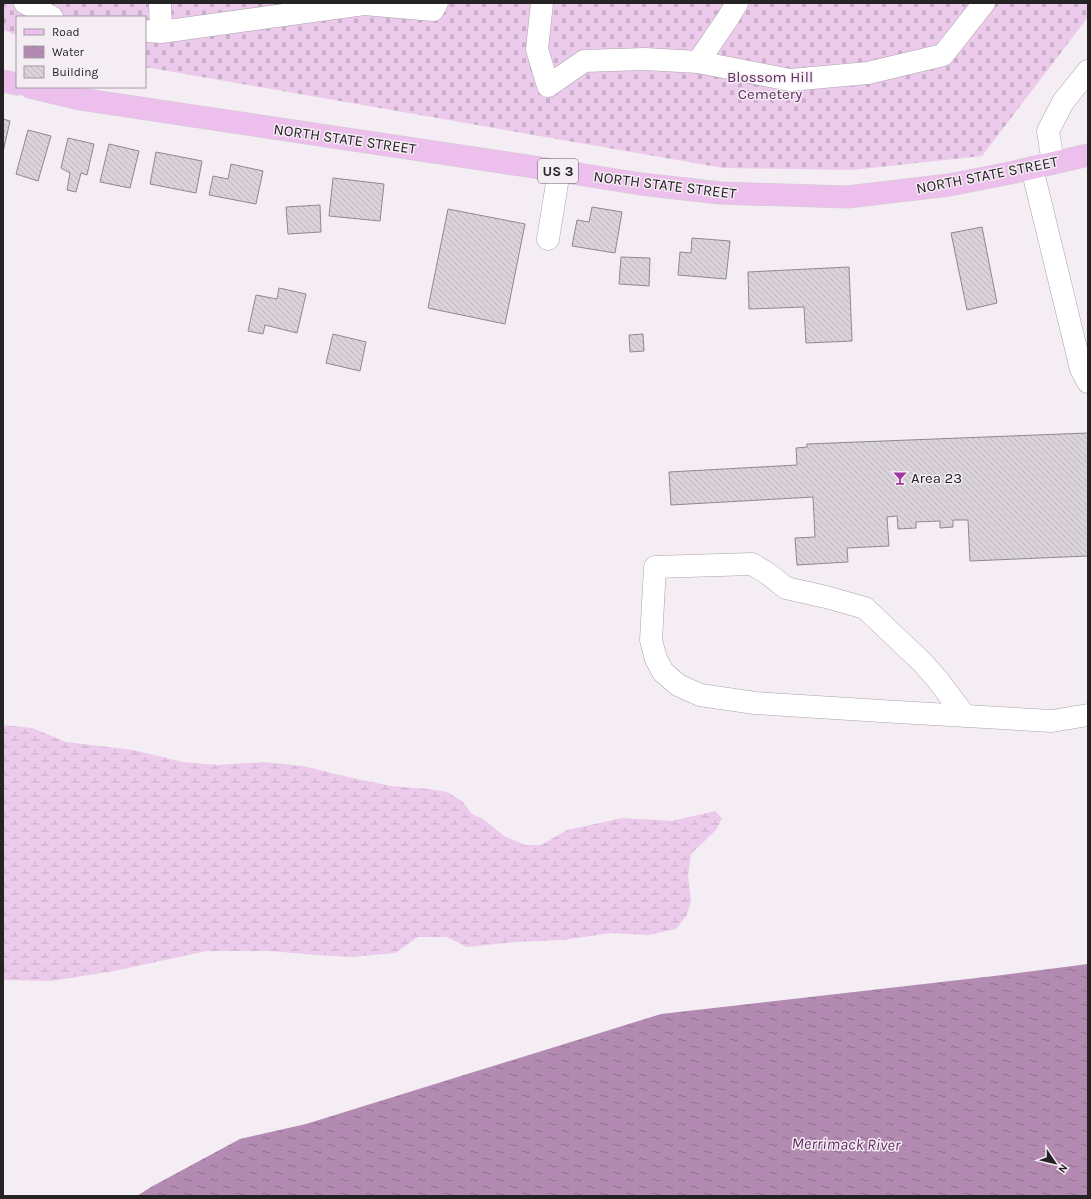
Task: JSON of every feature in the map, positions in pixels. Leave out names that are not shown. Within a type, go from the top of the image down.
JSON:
[{"type":"main road","points":[[3,81],[16,84]]},
{"type":"main road","name":"NORTH STATE STREET","points":[[34,88],[80,99],[641,184],[720,193],[847,197],[949,185],[1088,155]]},
{"type":"lane","points":[[26,3],[50,16]]},
{"type":"lane","points":[[160,3],[153,32],[364,3],[433,10],[437,3]]},
{"type":"lane","points":[[542,3],[537,49],[548,86],[584,61],[645,59],[698,62],[790,80],[868,73],[943,55],[984,3]]},
{"type":"lane","points":[[698,62],[737,3]]},
{"type":"lane","points":[[1053,163],[1048,131],[1064,102],[1088,72]]},
{"type":"lane","points":[[1032,168],[1081,369],[1088,382]]},
{"type":"lane","points":[[548,239],[559,171]]},
{"type":"lane","points":[[965,716],[938,679],[865,608],[786,588],[767,573],[752,564],[655,567],[651,640],[656,659],[663,672],[678,685],[700,694],[756,703],[881,711],[965,716],[1052,721],[1088,715]]},
{"type":"green space","name":"Blossom Hill Cemetery","points":[[3,3],[1088,3],[1088,17],[982,156],[852,170],[723,168],[146,67],[146,16],[16,16],[16,35],[3,30]]},
{"type":"green space","points":[[3,725],[32,728],[66,742],[133,750],[183,762],[218,765],[264,762],[303,766],[391,786],[447,792],[462,801],[472,814],[483,819],[504,836],[525,845],[541,845],[567,830],[623,818],[672,821],[715,811],[722,818],[716,830],[691,854],[688,876],[691,900],[687,915],[676,929],[648,935],[610,933],[564,940],[514,942],[467,947],[447,937],[418,937],[395,953],[353,957],[270,951],[207,951],[114,971],[51,981],[3,980]]},
{"type":"water","name":"Merrimack River","points":[[1088,964],[1088,1196],[137,1196],[240,1139],[306,1124],[661,1014]]},
{"type":"building","points":[[3,119],[10,121],[3,152]]},
{"type":"building","points":[[28,130],[51,136],[38,181],[16,174]]},
{"type":"building","points":[[68,138],[94,144],[87,175],[81,173],[76,192],[67,190],[70,173],[61,168]]},
{"type":"building","points":[[109,144],[139,151],[130,188],[100,182]]},
{"type":"building","points":[[156,152],[202,161],[196,193],[150,184]]},
{"type":"building","points":[[231,164],[263,171],[256,204],[209,195],[213,176],[228,179]]},
{"type":"building","points":[[333,178],[384,184],[380,221],[329,216]]},
{"type":"building","points":[[320,205],[321,232],[288,234],[286,207]]},
{"type":"building","points":[[592,207],[622,212],[615,253],[572,246],[577,220],[589,222]]},
{"type":"building","points":[[448,209],[525,224],[505,324],[428,308]]},
{"type":"building","points":[[982,227],[997,303],[967,310],[951,233]]},
{"type":"building","points":[[692,238],[730,241],[726,279],[678,275],[680,252],[691,253]]},
{"type":"building","points":[[621,257],[650,258],[649,286],[619,284]]},
{"type":"building","points":[[849,267],[852,341],[806,343],[804,307],[749,309],[748,272]]},
{"type":"building","points":[[279,288],[306,294],[297,333],[265,325],[263,334],[248,331],[256,295],[277,299]]},
{"type":"building","points":[[333,334],[366,342],[360,371],[326,363]]},
{"type":"building","points":[[643,334],[644,351],[630,352],[629,335]]},
{"type":"building","points":[[1088,433],[1088,556],[970,561],[968,520],[953,520],[953,527],[940,528],[940,521],[916,522],[916,528],[898,529],[897,516],[887,517],[889,546],[847,548],[848,562],[797,565],[795,538],[815,537],[813,497],[671,505],[669,472],[797,465],[796,448],[807,447],[807,444]]},
{"type":"place","name":"Area 23","points":[[900,478]]}]
